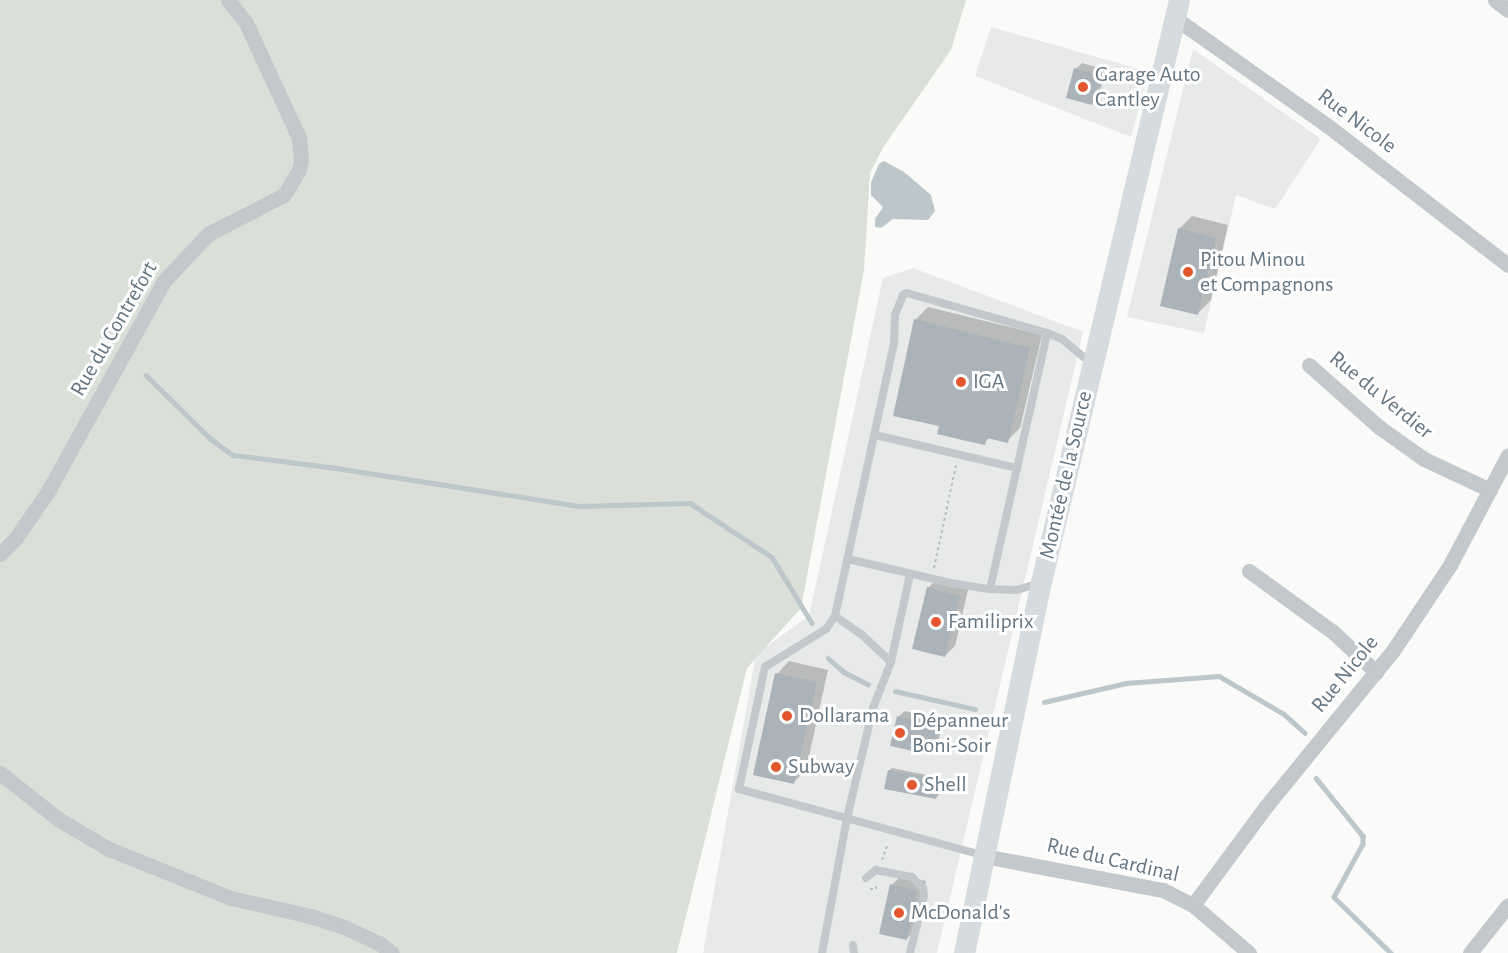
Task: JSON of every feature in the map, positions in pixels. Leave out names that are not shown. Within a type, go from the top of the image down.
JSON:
[{"type":"main road","name":"Montée de la Source","points":[[964,953],[1041,582],[1177,9]]},
{"type":"street","name":"Rue du Contrefort","points":[[0,554],[15,539],[47,493],[164,281],[208,234],[284,195],[298,170],[301,160],[299,138],[246,23],[228,0]]},
{"type":"street","points":[[1496,0],[1508,10]]},
{"type":"street","name":"Rue Nicole","points":[[1177,9],[1508,265]]},
{"type":"street","name":"Rue du Verdier","points":[[1309,364],[1379,427],[1424,459],[1490,490]]},
{"type":"street","name":"Rue Nicole","points":[[1193,904],[1267,806],[1376,672],[1433,592],[1508,455]]},
{"type":"street","points":[[1249,571],[1333,632],[1376,672]]},
{"type":"street","points":[[0,773],[58,819],[109,849],[231,898],[310,916],[344,927],[379,943],[392,953]]},
{"type":"street","name":"Rue du Cardinal","points":[[984,856],[1163,890],[1193,904],[1249,953]]},
{"type":"street","points":[[1470,953],[1508,904]]},
{"type":"lane","points":[[984,856],[739,789],[765,667],[826,629],[835,616],[894,344],[895,315],[903,295],[907,293],[1047,333],[1062,339],[1093,365]]},
{"type":"lane","points":[[990,589],[1047,333]]},
{"type":"lane","points":[[875,435],[1017,468]]},
{"type":"lane","points":[[848,559],[931,579],[990,589],[1017,590],[1041,582]]},
{"type":"lane","points":[[822,953],[847,818],[873,708],[891,662],[910,574]]},
{"type":"lane","points":[[835,616],[861,634],[891,662]]},
{"type":"lane","points":[[866,878],[876,870],[912,878],[923,888],[924,896],[910,953]]},
{"type":"path","points":[[931,579],[956,465]]},
{"type":"path","points":[[801,769],[823,774]]},
{"type":"path","points":[[883,853],[887,846]]},
{"type":"shaded area","points":[[0,0],[966,0],[951,50],[884,146],[870,173],[864,270],[801,608],[747,668],[677,953],[0,953]]},
{"type":"shaded area","points":[[991,27],[1149,72],[1131,137],[975,76]]},
{"type":"shaded area","points":[[1193,49],[1321,139],[1275,209],[1236,195],[1204,333],[1127,317]]},
{"type":"shaded area","points":[[884,161],[904,172],[931,195],[935,211],[928,220],[893,219],[881,228],[875,227],[875,219],[883,207],[871,195],[871,182],[879,164]]},
{"type":"shaded area","points":[[913,268],[1083,332],[937,953],[703,953],[756,654],[809,616],[883,278]]},
{"type":"building","name":"Garage Auto Cantley","points":[[1074,68],[1101,76],[1092,105],[1066,98]]},
{"type":"building","name":"Pitou Minou et Compagnons","points":[[1178,228],[1216,238],[1198,315],[1160,306]]},
{"type":"building","name":"IGA","points":[[914,319],[1030,348],[1008,443],[987,438],[985,445],[962,440],[937,434],[939,426],[893,416]]},
{"type":"building","name":"Familiprix","points":[[927,587],[960,596],[945,657],[912,649]]},
{"type":"building","name":"Dollarama","points":[[775,673],[817,682],[794,784],[753,775]]},
{"type":"building","points":[[897,716],[938,726],[931,755],[890,746]]},
{"type":"building","name":"Shell","points":[[888,770],[940,780],[936,799],[884,789]]},
{"type":"building","name":"McDonald's","points":[[890,884],[917,891],[907,940],[879,934]]},
{"type":"waterway","points":[[146,375],[211,439],[233,455],[330,467],[578,506],[690,503],[772,557],[812,623]]},
{"type":"waterway","points":[[828,658],[844,672],[868,684]]},
{"type":"waterway","points":[[1044,702],[1126,683],[1219,676],[1284,714],[1305,733]]},
{"type":"waterway","points":[[895,691],[975,709]]},
{"type":"waterway","points":[[1316,778],[1363,836],[1363,844],[1334,897],[1391,953]]},
{"type":"place","name":"Garage Auto Cantley","points":[[1083,87]]},
{"type":"place","name":"Pitou Minou et Compagnons","points":[[1188,272]]},
{"type":"place","name":"IGA","points":[[961,382]]},
{"type":"place","name":"Familiprix","points":[[936,622]]},
{"type":"place","name":"Dollarama","points":[[787,716]]},
{"type":"place","name":"Dépanneur Boni-Soir","points":[[900,733]]},
{"type":"place","name":"Subway","points":[[776,767]]},
{"type":"place","name":"Shell","points":[[912,785]]},
{"type":"place","name":"McDonald's","points":[[899,913]]}]
